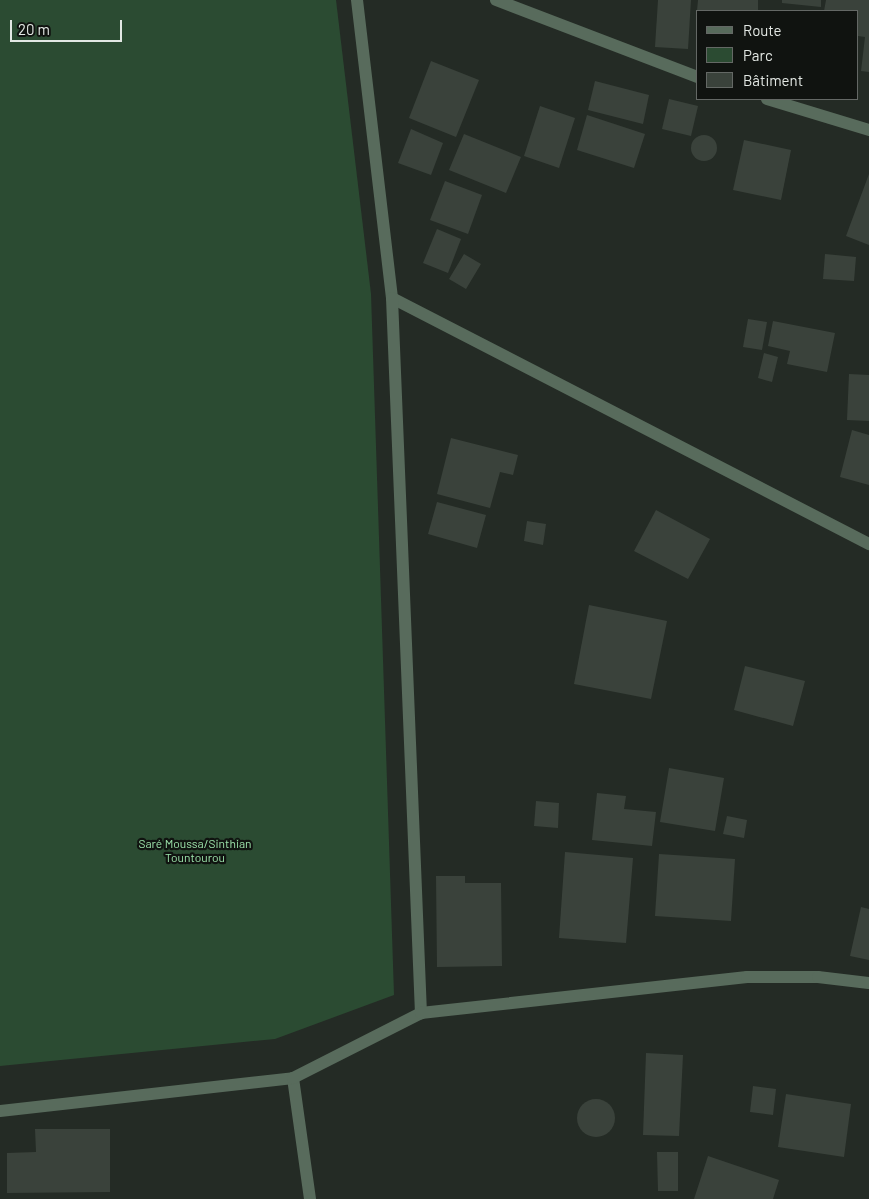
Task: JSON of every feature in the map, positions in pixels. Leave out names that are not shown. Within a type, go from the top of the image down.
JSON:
[{"type":"street","points":[[357,0],[392,298],[421,1013]]},
{"type":"street","points":[[496,0],[696,76]]},
{"type":"street","points":[[771,100],[869,130]]},
{"type":"street","points":[[392,298],[869,544]]},
{"type":"street","points":[[0,1111],[293,1078],[421,1013],[747,977],[818,977],[869,983]]},
{"type":"street","points":[[293,1078],[310,1199]]},
{"type":"green space","name":"Saré Moussa/Sinthian Tountourou","points":[[0,0],[336,0],[371,294],[394,995],[275,1039],[0,1066]]},
{"type":"building","points":[[658,0],[691,0],[688,49],[655,47]]},
{"type":"building","points":[[698,0],[758,0],[758,10],[697,10]]},
{"type":"building","points":[[782,0],[821,0],[821,7],[782,3]]},
{"type":"building","points":[[826,0],[869,0],[869,72],[861,71],[865,37],[859,36],[859,10],[824,10]]},
{"type":"building","points":[[431,61],[479,80],[456,137],[409,118]]},
{"type":"building","points":[[595,81],[649,95],[643,124],[588,110]]},
{"type":"building","points":[[669,99],[698,106],[691,136],[662,129]]},
{"type":"building","points":[[540,106],[575,118],[559,168],[524,156]]},
{"type":"building","points":[[587,115],[645,134],[634,168],[577,150]]},
{"type":"building","points":[[411,129],[443,143],[431,175],[398,163]]},
{"type":"building","points":[[464,134],[521,157],[506,193],[449,170]]},
{"type":"building","points":[[704,135],[713,139],[717,148],[713,157],[704,161],[695,157],[691,148],[695,139]]},
{"type":"building","points":[[744,140],[791,150],[781,200],[733,190]]},
{"type":"building","points":[[869,174],[869,245],[846,236]]},
{"type":"building","points":[[445,181],[482,195],[468,234],[430,220]]},
{"type":"building","points":[[437,229],[461,239],[448,273],[423,263]]},
{"type":"building","points":[[464,254],[481,264],[466,289],[449,279]]},
{"type":"building","points":[[825,254],[856,257],[854,281],[823,279]]},
{"type":"building","points":[[748,319],[767,322],[762,350],[743,347]]},
{"type":"building","points":[[773,321],[835,333],[827,372],[787,364],[790,351],[768,346]]},
{"type":"building","points":[[764,353],[778,357],[772,382],[758,378]]},
{"type":"building","points":[[849,374],[869,375],[869,421],[847,420]]},
{"type":"building","points":[[852,430],[869,435],[869,485],[840,477]]},
{"type":"building","points":[[451,438],[518,455],[513,475],[500,472],[490,508],[437,494]]},
{"type":"building","points":[[437,502],[486,515],[477,548],[428,534]]},
{"type":"building","points":[[656,510],[710,539],[688,579],[634,551]]},
{"type":"building","points":[[527,521],[546,524],[543,545],[524,541]]},
{"type":"building","points":[[589,605],[667,621],[651,699],[574,684]]},
{"type":"building","points":[[745,666],[805,681],[793,726],[734,710]]},
{"type":"building","points":[[669,768],[724,778],[715,831],[660,822]]},
{"type":"building","points":[[597,793],[626,796],[624,809],[656,812],[652,846],[592,840]]},
{"type":"building","points":[[536,801],[559,803],[558,828],[534,826]]},
{"type":"building","points":[[727,816],[747,820],[744,838],[723,834]]},
{"type":"building","points":[[565,852],[633,858],[626,943],[559,938]]},
{"type":"building","points":[[659,854],[735,859],[731,921],[655,916]]},
{"type":"building","points":[[436,876],[465,876],[465,883],[501,883],[502,966],[437,967]]},
{"type":"building","points":[[861,907],[869,909],[869,960],[850,956]]},
{"type":"building","points":[[646,1053],[683,1055],[679,1136],[643,1135]]},
{"type":"building","points":[[753,1086],[776,1089],[773,1115],[750,1112]]},
{"type":"building","points":[[786,1094],[851,1104],[844,1157],[778,1147]]},
{"type":"building","points":[[596,1099],[610,1104],[615,1118],[610,1132],[596,1137],[582,1132],[577,1118],[582,1104]]},
{"type":"building","points":[[35,1129],[110,1129],[110,1192],[7,1193],[7,1153],[36,1152]]},
{"type":"building","points":[[657,1152],[678,1152],[678,1191],[658,1191]]},
{"type":"building","points":[[708,1156],[779,1180],[773,1199],[694,1199]]}]
